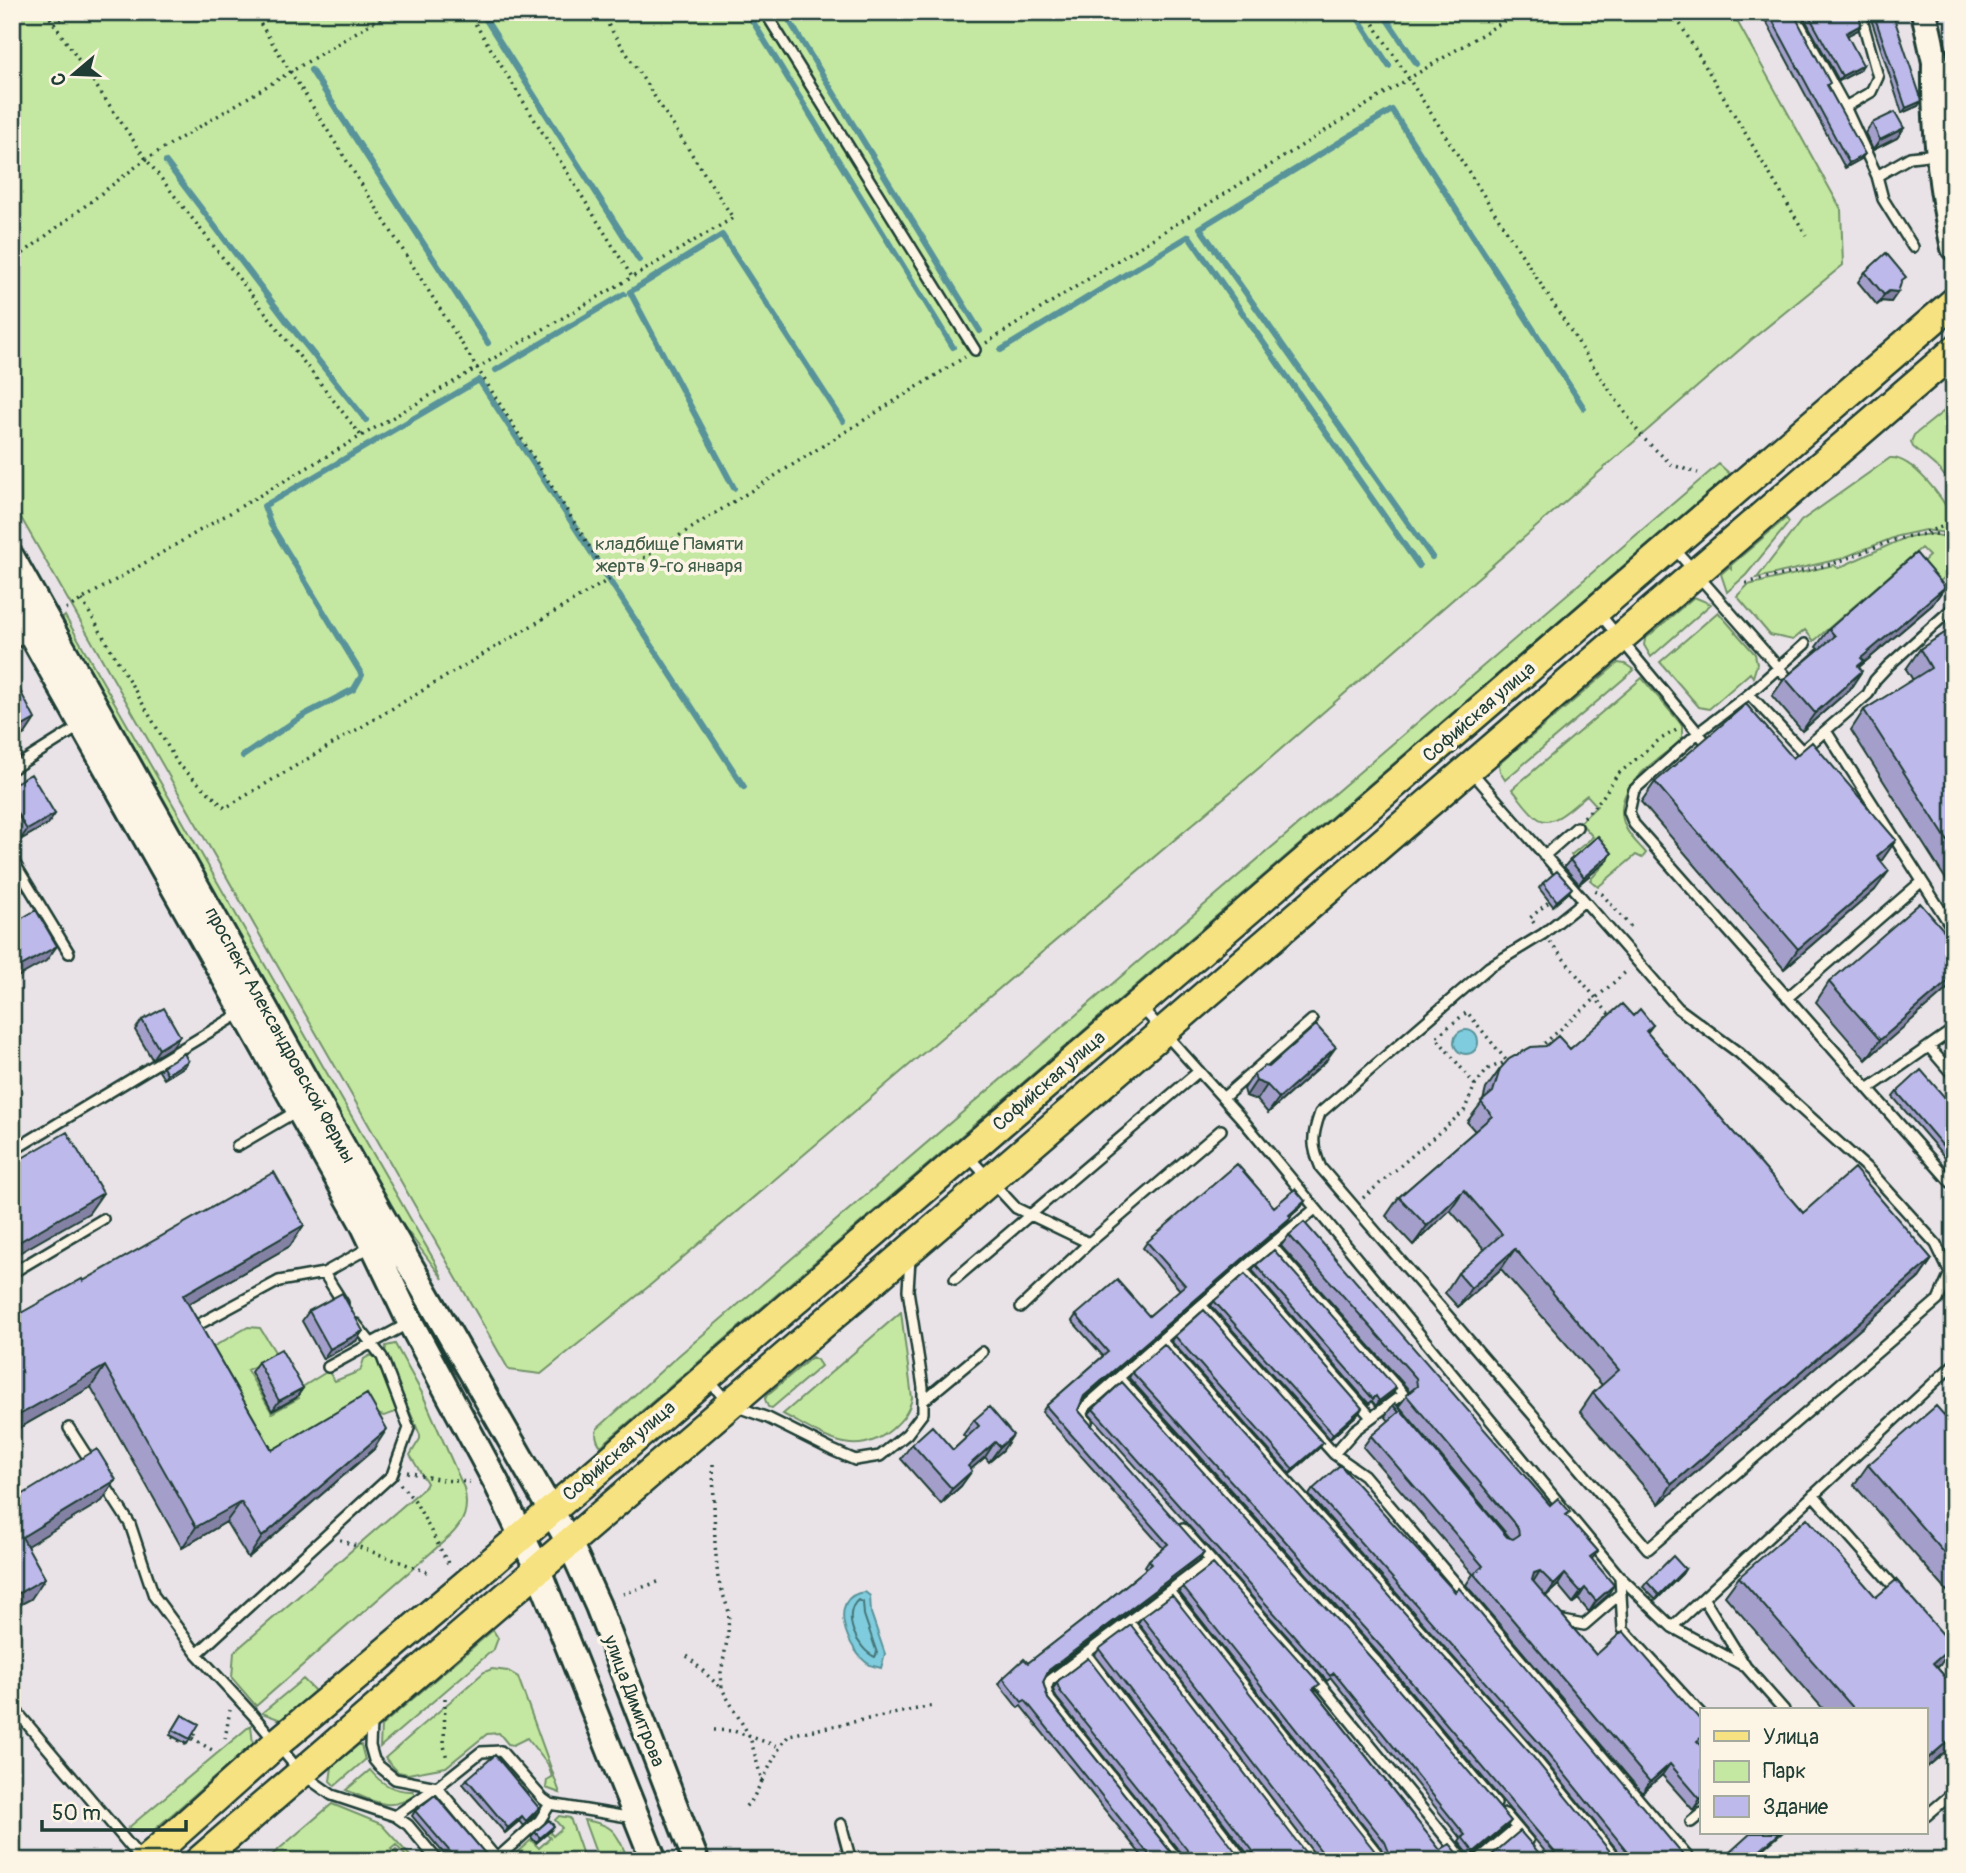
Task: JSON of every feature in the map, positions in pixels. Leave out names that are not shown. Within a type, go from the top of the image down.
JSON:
[{"type":"main road","points":[[1924,12],[1954,129]]},
{"type":"main road","points":[[1935,62],[1934,107],[1946,154],[1945,208],[1954,248]]},
{"type":"main road","name":"Софийская улица","points":[[144,1861],[276,1744],[1954,302]]},
{"type":"main road","name":"Софийская улица","points":[[199,1861],[1954,351]]},
{"type":"main road","name":"проспект Александровской Фермы","points":[[12,558],[82,725],[373,1245],[410,1322],[522,1535]]},
{"type":"main road","name":"проспект Александровской Фермы","points":[[12,600],[40,628],[569,1542]]},
{"type":"main road","name":"улица Димитрова","points":[[522,1535],[654,1861]]},
{"type":"main road","name":"улица Димитрова","points":[[569,1542],[598,1606],[696,1861]]},
{"type":"lane","points":[[765,12],[975,350]]},
{"type":"lane","points":[[1793,12],[1845,107],[1877,176],[1883,199],[1913,247]]},
{"type":"lane","points":[[1845,107],[1871,92],[1878,77],[1860,12]]},
{"type":"lane","points":[[1877,176],[1910,157],[1946,154]]},
{"type":"lane","points":[[1673,546],[1782,671]]},
{"type":"lane","points":[[1749,694],[1802,751],[1868,694],[1875,680],[1888,666],[1954,607]]},
{"type":"lane","points":[[1597,611],[1702,736]]},
{"type":"lane","points":[[1805,644],[1782,671],[1749,694],[1702,736],[1634,790],[1629,812],[1634,824],[1954,1186]]},
{"type":"lane","points":[[12,769],[82,725]]},
{"type":"lane","points":[[1826,731],[1954,931]]},
{"type":"lane","points":[[1469,769],[1678,1008],[1739,1053],[1870,1171],[1936,1244],[1950,1273],[1938,1300],[1648,1549],[1321,1168],[1313,1150],[1314,1132],[1320,1113],[1489,967],[1543,934],[1583,902]]},
{"type":"lane","points":[[1544,856],[1577,827]]},
{"type":"lane","points":[[12,859],[69,953]]},
{"type":"lane","points":[[1787,998],[1922,881]]},
{"type":"lane","points":[[1138,1004],[1223,1098],[1620,1577],[1672,1628],[1746,1667]]},
{"type":"lane","points":[[12,1151],[243,1012]]},
{"type":"lane","points":[[1223,1098],[1312,1020]]},
{"type":"lane","points":[[1868,1089],[1954,1029]]},
{"type":"lane","points":[[1929,1047],[1954,1076]]},
{"type":"lane","points":[[955,1279],[1199,1072]]},
{"type":"lane","points":[[237,1146],[299,1110]]},
{"type":"lane","points":[[1021,1307],[1089,1243],[1221,1130]]},
{"type":"lane","points":[[966,1153],[1016,1208],[1089,1243]]},
{"type":"lane","points":[[1090,1426],[1081,1415],[1085,1407],[1242,1269],[1315,1209]]},
{"type":"lane","points":[[12,1273],[103,1219]]},
{"type":"lane","points":[[188,1331],[279,1281],[324,1273],[373,1245]]},
{"type":"lane","points":[[1271,1245],[1403,1394],[1355,1430],[1334,1454]]},
{"type":"lane","points":[[706,1377],[729,1404],[768,1418],[855,1460],[880,1456],[907,1434],[923,1413],[923,1387],[908,1290],[911,1246]]},
{"type":"lane","points":[[1242,1269],[1371,1417]]},
{"type":"lane","points":[[197,1654],[393,1472],[409,1428],[382,1357],[364,1337],[324,1273]]},
{"type":"lane","points":[[1201,1305],[1334,1454],[1364,1475],[1373,1485],[1691,1861]]},
{"type":"lane","points":[[328,1367],[410,1322]]},
{"type":"lane","points":[[1161,1340],[1531,1754],[1618,1861]]},
{"type":"lane","points":[[923,1401],[982,1352]]},
{"type":"lane","points":[[1672,1628],[1954,1364]]},
{"type":"lane","points":[[1119,1378],[1375,1660],[1538,1852]]},
{"type":"lane","points":[[1389,1405],[1398,1416]]},
{"type":"lane","points":[[69,1427],[130,1524],[153,1596],[197,1654],[301,1773],[332,1795],[395,1816],[408,1825],[438,1861]]},
{"type":"lane","points":[[1813,1495],[1910,1604]]},
{"type":"lane","points":[[1173,1519],[1316,1679],[1465,1861]]},
{"type":"lane","points":[[1179,1861],[1050,1700],[1046,1689],[1049,1681],[1210,1560]]},
{"type":"lane","points":[[1620,1577],[1623,1629],[1700,1713]]},
{"type":"lane","points":[[1169,1591],[1368,1842],[1380,1861]]},
{"type":"lane","points":[[1552,1613],[1559,1621],[1584,1625],[1621,1593]]},
{"type":"lane","points":[[1704,1598],[1746,1667],[1782,1708]]},
{"type":"lane","points":[[1129,1622],[1313,1861]]},
{"type":"lane","points":[[1086,1654],[1244,1861]]},
{"type":"lane","points":[[12,1706],[144,1861]]},
{"type":"lane","points":[[372,1713],[370,1746],[379,1766],[396,1779],[437,1787],[495,1860],[540,1820],[550,1804]]},
{"type":"lane","points":[[395,1816],[481,1752],[501,1751],[543,1800],[550,1804],[637,1819]]},
{"type":"lane","points":[[1927,1815],[1954,1792]]},
{"type":"lane","points":[[1691,1822],[1700,1815]]},
{"type":"lane","points":[[841,1825],[851,1861]]},
{"type":"lane","points":[[1477,1861],[1516,1828]]},
{"type":"path","points":[[46,12],[146,159],[362,437]]},
{"type":"path","points":[[54,24],[72,12]]},
{"type":"path","points":[[253,12],[610,579]]},
{"type":"path","points":[[12,262],[146,159],[390,12]]},
{"type":"path","points":[[468,12],[632,277]]},
{"type":"path","points":[[40,628],[82,600],[733,218],[600,12]]},
{"type":"path","points":[[1366,12],[1642,437],[1672,465],[1698,473]]},
{"type":"path","points":[[82,600],[178,764],[225,808],[610,579],[1408,79],[1520,12]]},
{"type":"path","points":[[1673,12],[1806,235]]},
{"type":"path","points":[[1746,583],[1838,562],[1905,536],[1925,533],[1954,523]]},
{"type":"path","points":[[1925,533],[1954,536]]},
{"type":"path","points":[[1577,827],[1602,798],[1617,775],[1658,740],[1691,722]]},
{"type":"path","points":[[1569,885],[1530,918],[1614,1020]]},
{"type":"path","points":[[1530,1055],[1627,973],[1631,927],[1602,894],[1594,890]]},
{"type":"path","points":[[1475,1085],[1436,1037],[1467,1012],[1506,1060]]},
{"type":"path","points":[[1355,1205],[1464,1111],[1475,1085],[1488,1069],[1506,1060],[1518,1058]]},
{"type":"path","points":[[713,1464],[718,1579],[729,1612],[721,1673],[722,1689]]},
{"type":"path","points":[[393,1472],[470,1482]]},
{"type":"path","points":[[393,1472],[415,1502],[445,1561]]},
{"type":"path","points":[[326,1535],[430,1573]]},
{"type":"path","points":[[623,1594],[657,1582]]},
{"type":"path","points":[[687,1656],[722,1689],[750,1737],[762,1781]]},
{"type":"path","points":[[225,1739],[231,1690]]},
{"type":"path","points":[[445,1698],[444,1745],[452,1776]]},
{"type":"path","points":[[743,1809],[752,1800],[789,1735],[932,1706]]},
{"type":"path","points":[[172,1737],[185,1744],[189,1743],[195,1729],[187,1723]]},
{"type":"path","points":[[714,1730],[734,1731],[780,1747]]},
{"type":"path","points":[[192,1738],[212,1750]]},
{"type":"green space","name":"кладбище Памяти жертв 9-го января","points":[[12,12],[1732,12],[1841,209],[1843,265],[1751,340],[1266,762],[648,1287],[541,1374],[509,1370],[12,502]]},
{"type":"green space","points":[[1954,403],[1954,489],[1940,470],[1913,447],[1911,442],[1914,435]]},
{"type":"green space","points":[[1890,458],[1908,464],[1935,490],[1954,522],[1954,534],[1925,530],[1898,536],[1840,559],[1757,578],[1801,521]]},
{"type":"green space","points":[[1719,464],[1730,474],[601,1446],[596,1438],[597,1429],[671,1362]]},
{"type":"green space","points":[[1786,518],[1789,522],[1787,525],[1746,575],[1727,592],[1721,574],[1729,567],[1731,569],[1731,565]]},
{"type":"green space","points":[[1932,534],[1954,539],[1954,571],[1940,581],[1913,571],[1929,556],[1921,548],[1814,641],[1805,630],[1793,640],[1770,635],[1737,596],[1748,585],[1834,565],[1838,568],[1907,537]]},
{"type":"green space","points":[[1694,597],[1711,604],[1651,657],[1644,645],[1645,639]]},
{"type":"green space","points":[[1718,612],[1755,654],[1757,664],[1753,677],[1750,673],[1709,709],[1699,707],[1660,662]]},
{"type":"green space","points":[[65,616],[443,1279],[391,1209],[64,627]]},
{"type":"green space","points":[[1618,663],[1634,670],[1505,780],[1499,764]]},
{"type":"green space","points":[[1642,678],[1682,725],[1682,737],[1636,779],[1623,801],[1622,814],[1626,828],[1646,853],[1642,858],[1636,855],[1598,887],[1590,880],[1609,859],[1593,841],[1573,858],[1571,855],[1593,837],[1580,822],[1597,806],[1587,795],[1558,817],[1545,821],[1532,813],[1512,789]]},
{"type":"green space","points":[[901,1312],[912,1398],[905,1415],[892,1429],[878,1439],[851,1444],[824,1436],[783,1414]]},
{"type":"green space","points":[[248,1327],[260,1328],[277,1355],[247,1370],[272,1413],[299,1398],[296,1391],[328,1371],[335,1381],[360,1371],[364,1359],[371,1355],[378,1360],[399,1411],[384,1416],[366,1411],[258,1468],[199,1355]]},
{"type":"green space","points":[[395,1344],[422,1393],[464,1488],[464,1514],[450,1536],[256,1706],[232,1678],[234,1652],[427,1483],[410,1455],[420,1435],[385,1355],[386,1346]]},
{"type":"green space","points":[[812,1357],[821,1366],[772,1408],[768,1407],[765,1399],[767,1395]]},
{"type":"green space","points":[[493,1630],[498,1638],[494,1649],[380,1747],[381,1726]]},
{"type":"green space","points":[[492,1669],[508,1671],[518,1677],[560,1793],[546,1788],[547,1780],[552,1777],[548,1765],[527,1738],[513,1745],[508,1744],[499,1733],[487,1734],[446,1767],[408,1774],[398,1772],[385,1758],[484,1672]]},
{"type":"green space","points":[[303,1679],[315,1691],[281,1720],[262,1713]]},
{"type":"green space","points":[[251,1725],[253,1744],[154,1830],[140,1832],[128,1828]]},
{"type":"green space","points":[[361,1745],[365,1760],[335,1786],[330,1781],[332,1767]]},
{"type":"green space","points":[[370,1770],[389,1786],[413,1791],[415,1795],[389,1804],[373,1801],[346,1790]]},
{"type":"green space","points":[[332,1804],[381,1824],[412,1858],[409,1860],[396,1845],[391,1849],[394,1852],[396,1850],[398,1858],[401,1856],[405,1861],[265,1861]]},
{"type":"green space","points":[[559,1816],[570,1818],[585,1861],[507,1861],[531,1840],[539,1848],[550,1838],[543,1830],[546,1828],[553,1836],[562,1828],[555,1820]]},
{"type":"green space","points":[[584,1820],[603,1825],[614,1832],[629,1861],[599,1861]]},
{"type":"water","points":[[1466,1030],[1475,1033],[1478,1042],[1475,1051],[1466,1054],[1457,1051],[1454,1042],[1457,1033]]},
{"type":"water","points":[[865,1592],[870,1596],[871,1613],[885,1654],[881,1668],[870,1665],[854,1649],[844,1625],[846,1603],[853,1596]]},
{"type":"building","points":[[1768,12],[1793,12],[1830,83],[1827,85],[1865,154],[1849,163]]},
{"type":"building","points":[[1807,12],[1859,12],[1861,25],[1846,33],[1863,65],[1842,76]]},
{"type":"building","points":[[1873,12],[1892,12],[1922,101],[1906,108]]},
{"type":"building","points":[[1895,112],[1904,128],[1880,140],[1872,123]]},
{"type":"building","points":[[1886,253],[1906,277],[1902,280],[1898,292],[1889,291],[1884,295],[1865,272]]},
{"type":"building","points":[[1916,553],[1945,587],[1861,658],[1864,661],[1858,666],[1862,671],[1815,713],[1785,678],[1835,636],[1829,629]]},
{"type":"building","points":[[1954,627],[1954,851],[1864,710],[1931,668],[1920,649]]},
{"type":"building","points":[[12,679],[35,719],[12,732]]},
{"type":"building","points":[[1746,704],[1793,758],[1812,742],[1896,840],[1877,856],[1889,871],[1798,949],[1655,782]]},
{"type":"building","points":[[31,774],[55,814],[27,830],[12,804],[12,785]]},
{"type":"building","points":[[1598,836],[1612,853],[1584,877],[1570,860]]},
{"type":"building","points":[[1557,871],[1572,888],[1557,901],[1543,883]]},
{"type":"building","points":[[1920,903],[1954,942],[1954,976],[1880,1040],[1829,982]]},
{"type":"building","points":[[36,910],[57,946],[12,971],[12,924]]},
{"type":"building","points":[[1622,1004],[1633,1016],[1640,1009],[1653,1025],[1646,1031],[1803,1213],[1854,1168],[1932,1259],[1672,1484],[1593,1393],[1619,1370],[1515,1249],[1471,1288],[1458,1273],[1502,1234],[1464,1190],[1427,1226],[1399,1197],[1492,1116],[1481,1102],[1493,1092],[1500,1069],[1509,1059],[1531,1047],[1546,1046],[1558,1036],[1570,1049]]},
{"type":"building","points":[[164,1008],[180,1036],[159,1049],[142,1020]]},
{"type":"building","points":[[1316,1025],[1336,1047],[1279,1098],[1267,1085],[1256,1081],[1254,1074],[1264,1066],[1269,1067]]},
{"type":"building","points":[[184,1053],[188,1061],[167,1074],[163,1066]]},
{"type":"building","points":[[1921,1070],[1954,1108],[1954,1159],[1897,1092]]},
{"type":"building","points":[[67,1132],[103,1193],[12,1246],[12,1164]]},
{"type":"building","points":[[1237,1164],[1274,1207],[1295,1189],[1305,1201],[1289,1215],[1291,1217],[1084,1396],[1078,1410],[1204,1553],[1049,1670],[1043,1682],[1048,1699],[1180,1861],[1154,1861],[1025,1700],[1022,1702],[1003,1678],[1024,1659],[1028,1663],[1091,1614],[1152,1564],[1149,1560],[1168,1544],[1046,1406],[1108,1352],[1076,1315],[1117,1280],[1149,1316],[1185,1285],[1147,1242]]},
{"type":"building","points":[[274,1172],[304,1225],[183,1295],[272,1450],[367,1394],[387,1429],[262,1537],[241,1502],[196,1527],[105,1366],[12,1419],[12,1318],[82,1279],[83,1281]]},
{"type":"building","points":[[1304,1222],[1550,1505],[1558,1498],[1570,1512],[1566,1515],[1598,1551],[1590,1557],[1614,1585],[1596,1601],[1585,1588],[1581,1592],[1565,1574],[1554,1585],[1540,1571],[1534,1573],[1532,1580],[1596,1655],[1623,1631],[1700,1720],[1700,1739],[1697,1741],[1700,1744],[1700,1799],[1670,1764],[1650,1782],[1474,1574],[1483,1566],[1371,1436],[1399,1412],[1393,1405],[1395,1403],[1507,1537],[1513,1539],[1519,1535],[1518,1528],[1406,1395],[1417,1386],[1416,1378],[1289,1235]]},
{"type":"building","points":[[1274,1250],[1396,1388],[1379,1401],[1376,1396],[1373,1399],[1256,1265]]},
{"type":"building","points":[[1245,1274],[1362,1408],[1333,1434],[1214,1301]]},
{"type":"building","points":[[342,1293],[363,1331],[330,1349],[309,1311]]},
{"type":"building","points":[[1204,1310],[1323,1443],[1293,1469],[1175,1336]]},
{"type":"building","points":[[1164,1344],[1530,1753],[1618,1861],[1554,1861],[1557,1855],[1384,1650],[1132,1372]]},
{"type":"building","points":[[281,1349],[303,1388],[279,1401],[258,1362]]},
{"type":"building","points":[[1122,1382],[1373,1660],[1511,1821],[1474,1852],[1462,1837],[1465,1835],[1334,1673],[1330,1676],[1093,1409]]},
{"type":"building","points":[[1936,1406],[1954,1426],[1954,1564],[1868,1465]]},
{"type":"building","points":[[989,1407],[1013,1435],[1000,1447],[995,1442],[968,1466],[972,1471],[952,1489],[912,1444],[932,1426],[953,1450],[979,1426],[974,1420]]},
{"type":"building","points":[[97,1449],[116,1480],[22,1537],[45,1578],[12,1597],[12,1501]]},
{"type":"building","points":[[1340,1465],[1455,1592],[1459,1588],[1688,1861],[1626,1861],[1627,1851],[1540,1744],[1313,1489]]},
{"type":"building","points":[[1807,1518],[1876,1597],[1896,1580],[1953,1646],[1933,1663],[1954,1687],[1954,1736],[1927,1759],[1927,1708],[1853,1708],[1739,1577]]},
{"type":"building","points":[[1673,1556],[1685,1569],[1659,1595],[1647,1582]]},
{"type":"building","points":[[1213,1564],[1320,1684],[1313,1689],[1440,1850],[1450,1844],[1463,1859],[1387,1861],[1391,1857],[1385,1842],[1183,1587]]},
{"type":"building","points":[[1172,1595],[1380,1861],[1320,1861],[1324,1855],[1142,1617]]},
{"type":"building","points":[[1131,1625],[1314,1861],[1252,1861],[1253,1851],[1099,1649]]},
{"type":"building","points":[[1088,1658],[1245,1861],[1187,1861],[1188,1851],[1060,1691],[1057,1683],[1059,1680]]},
{"type":"building","points":[[182,1715],[199,1724],[190,1739],[173,1730]]},
{"type":"building","points":[[495,1755],[539,1808],[526,1821],[522,1816],[508,1828],[467,1779]]},
{"type":"building","points":[[435,1795],[489,1858],[485,1861],[458,1861],[415,1811]]},
{"type":"building","points":[[549,1820],[554,1826],[540,1838],[535,1832]]},
{"type":"building","points":[[1520,1831],[1546,1861],[1490,1861],[1495,1857],[1493,1854]]},
{"type":"building","points":[[1750,1834],[1779,1834],[1756,1854],[1759,1857],[1755,1861],[1720,1861]]},
{"type":"waterway","points":[[481,12],[639,260]]},
{"type":"waterway","points":[[747,12],[953,347]]},
{"type":"waterway","points":[[784,12],[980,331]]},
{"type":"waterway","points":[[1354,12],[1389,66]]},
{"type":"waterway","points":[[1382,12],[1417,64]]},
{"type":"waterway","points":[[311,70],[488,343]]},
{"type":"waterway","points":[[1432,557],[1200,228],[1392,110],[1584,408]]},
{"type":"waterway","points":[[166,162],[285,319],[366,420]]},
{"type":"waterway","points":[[734,488],[630,292],[722,235],[843,421]]},
{"type":"waterway","points":[[1001,350],[1189,236],[1419,566]]},
{"type":"waterway","points":[[496,370],[624,294]]},
{"type":"waterway","points":[[243,756],[304,715],[354,689],[362,675],[271,525],[264,506],[479,380],[744,787]]}]
